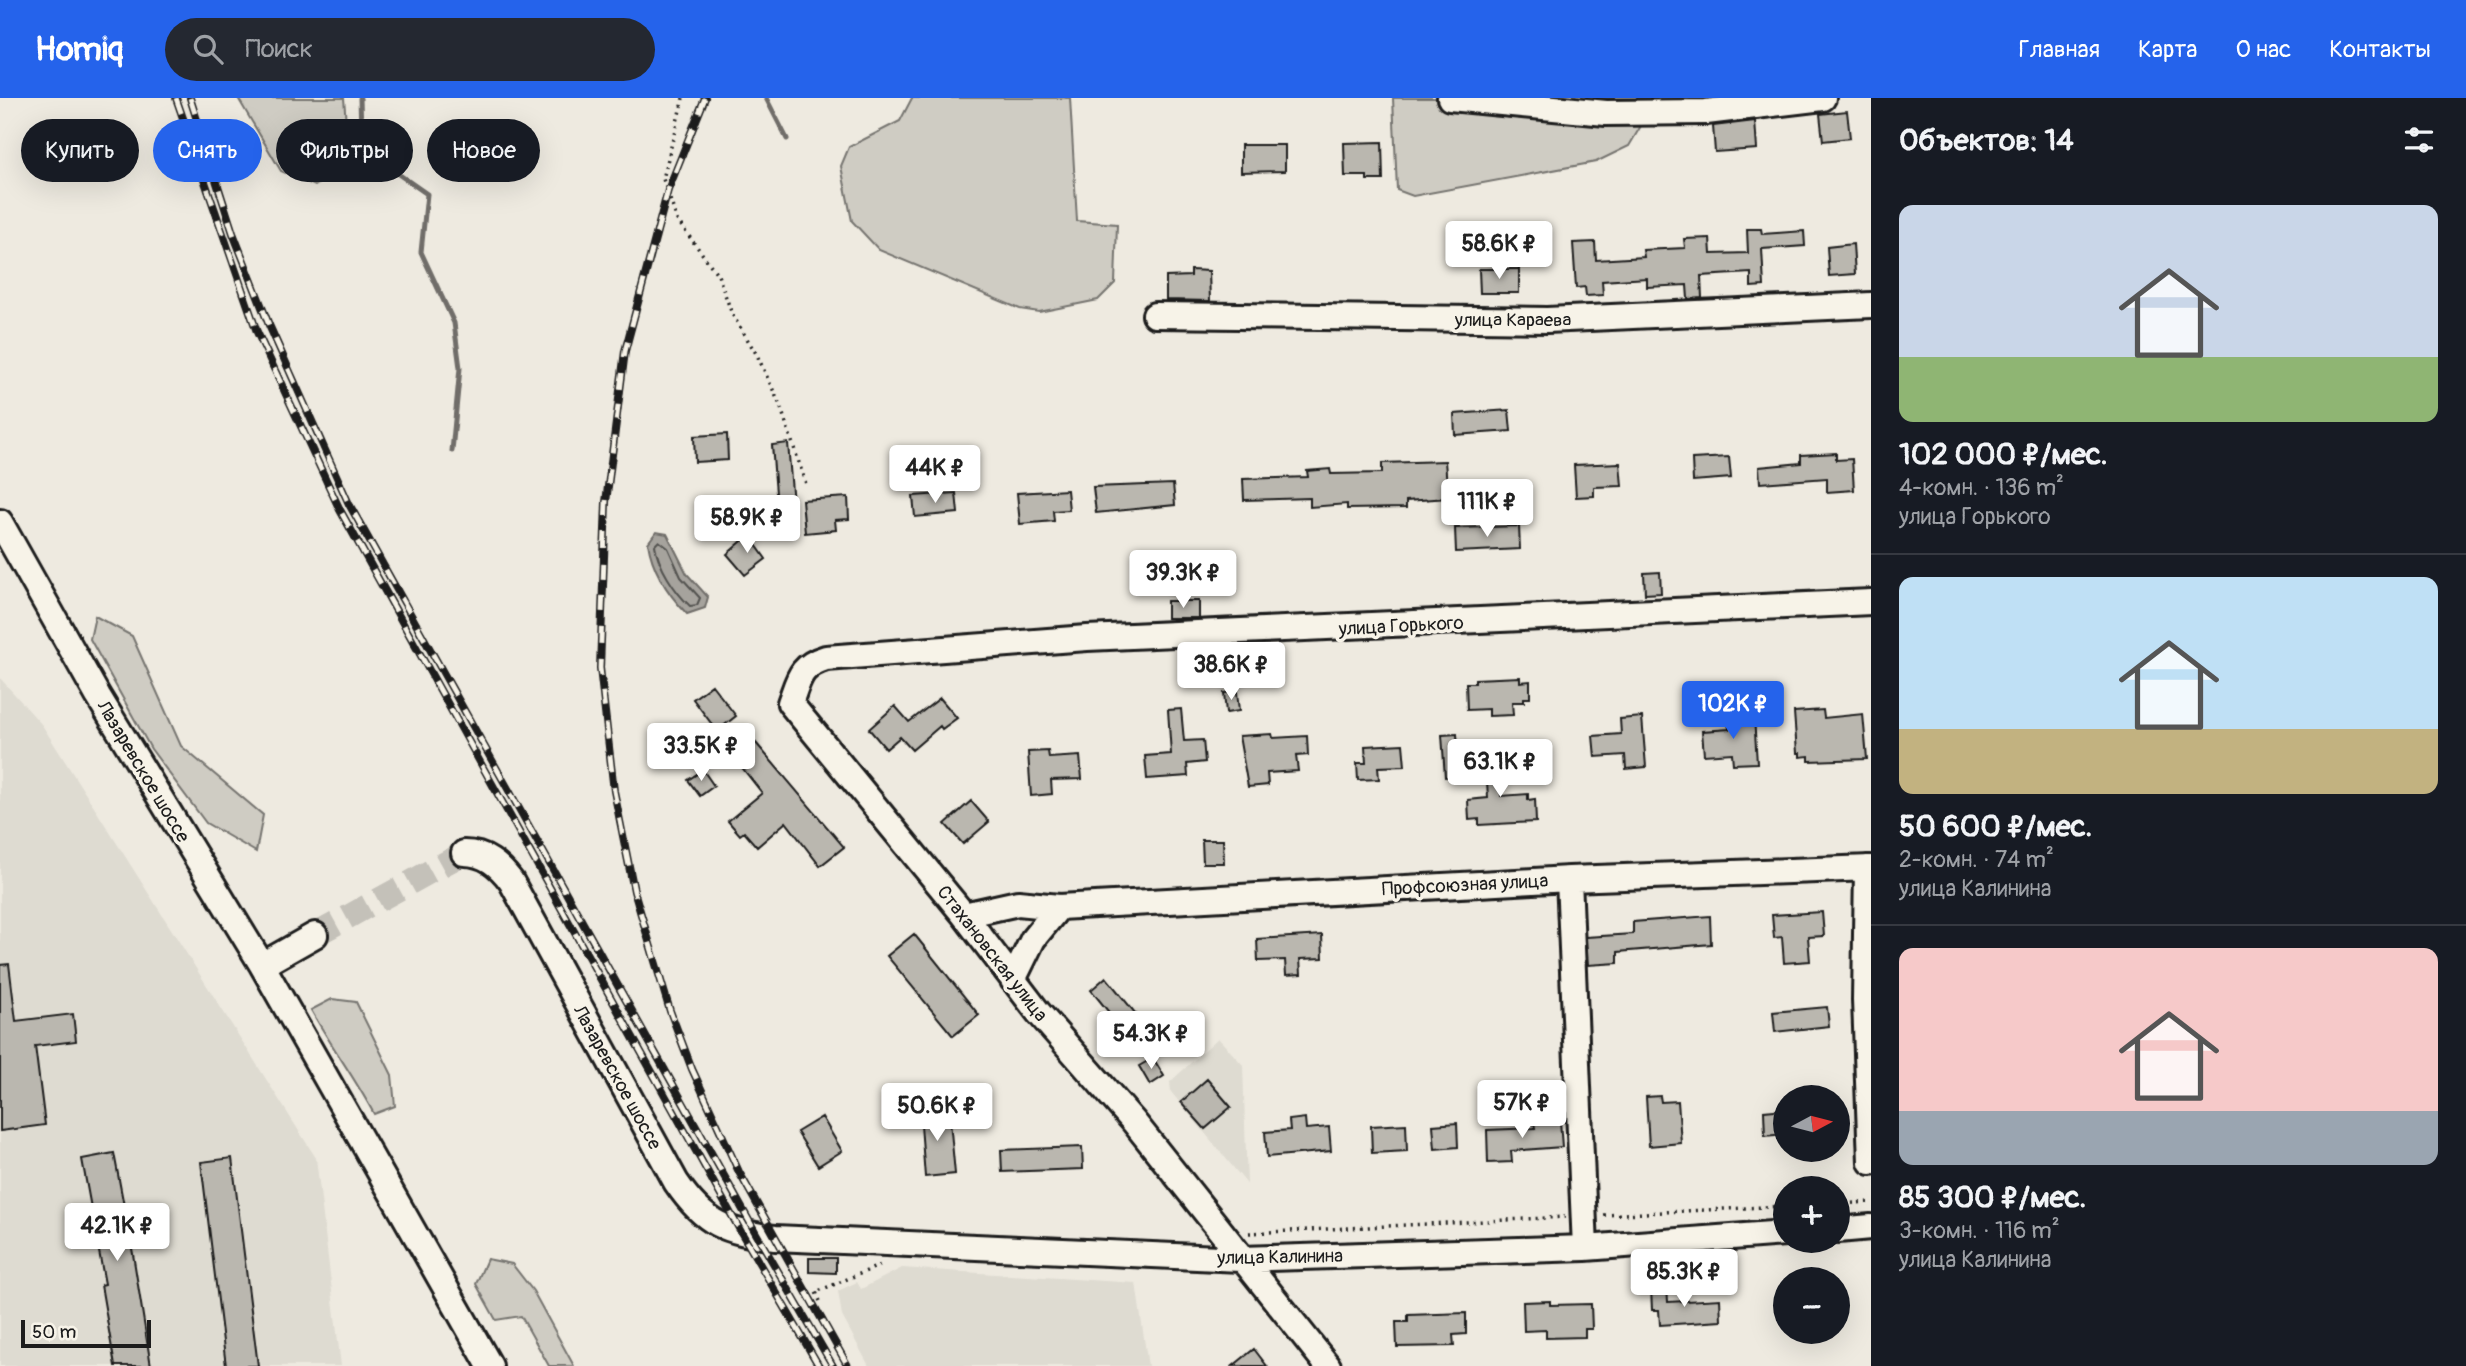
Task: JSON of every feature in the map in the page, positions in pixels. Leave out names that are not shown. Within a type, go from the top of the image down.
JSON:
[{"type":"street","points":[[1450,98],[1606,113],[1706,112],[1823,98]]},
{"type":"street","name":"улица Караева","points":[[1155,316],[1547,320],[1871,305]]},
{"type":"street","name":"Лазаревское шоссе","points":[[0,522],[98,696],[262,965],[490,1366]]},
{"type":"street","name":"улица Горького","points":[[790,703],[802,672],[809,663],[826,658],[1087,638],[1871,602]]},
{"type":"street","name":"Стахановская улица","points":[[790,703],[964,915],[1013,980],[1134,1122],[1328,1366]]},
{"type":"street","name":"Лазаревское шоссе","points":[[464,853],[478,853],[501,868],[512,881],[676,1182],[692,1206],[710,1222],[775,1238]]},
{"type":"street","points":[[1869,868],[1866,1000],[1871,1162]]},
{"type":"street","name":"Профсоюзная улица","points":[[964,915],[1018,904],[1059,907],[1569,879],[1869,868]]},
{"type":"street","points":[[1569,879],[1586,1248]]},
{"type":"street","points":[[1013,980],[1032,939],[1059,907]]},
{"type":"street","points":[[262,965],[315,935]]},
{"type":"street","points":[[1850,1229],[1871,1227]]},
{"type":"street","name":"улица Калинина","points":[[775,1238],[1241,1259],[1586,1248],[1773,1234]]},
{"type":"path","points":[[683,98],[663,179],[677,220],[718,275],[732,314],[774,393],[806,484]]},
{"type":"path","points":[[1850,1203],[1871,1202]]},
{"type":"path","points":[[1249,1233],[1773,1207]]},
{"type":"path","points":[[820,1301],[816,1292],[885,1263]]},
{"type":"shaded area","points":[[238,98],[344,98],[346,119],[276,119],[276,163],[262,139],[262,119],[250,119]]},
{"type":"shaded area","points":[[912,98],[1070,98],[1077,221],[1117,224],[1115,283],[1098,300],[1039,312],[1020,309],[879,250],[852,221],[841,166],[849,147],[900,121]]},
{"type":"shaded area","points":[[1393,98],[1657,99],[1629,146],[1596,162],[1413,196],[1397,190]]},
{"type":"shaded area","points":[[95,616],[132,636],[181,746],[263,815],[256,852],[206,823],[151,749],[90,639]]},
{"type":"shaded area","points":[[0,678],[42,725],[316,1158],[341,1366],[0,1366]]},
{"type":"shaded area","points":[[332,999],[356,1002],[392,1075],[395,1106],[374,1114],[311,1010]]},
{"type":"shaded area","points":[[1218,1038],[1243,1065],[1247,1184],[1171,1092],[1170,1082]]},
{"type":"shaded area","points":[[487,1259],[512,1264],[533,1291],[574,1366],[549,1366],[521,1316],[496,1320],[476,1284]]},
{"type":"shaded area","points":[[902,1268],[1136,1283],[1148,1366],[869,1366],[842,1316],[838,1291],[857,1282],[861,1289]]},
{"type":"water","points":[[656,532],[667,534],[687,574],[708,597],[705,608],[687,614],[668,590],[650,553],[648,543]]},
{"type":"building","points":[[1847,111],[1850,138],[1823,141],[1820,114]]},
{"type":"building","points":[[1755,121],[1757,149],[1715,152],[1713,126]]},
{"type":"building","points":[[1382,142],[1383,180],[1367,180],[1367,176],[1345,176],[1344,143]]},
{"type":"building","points":[[1241,145],[1285,145],[1285,171],[1241,172]]},
{"type":"building","points":[[1747,229],[1761,229],[1762,234],[1804,231],[1805,246],[1762,249],[1764,286],[1751,287],[1751,273],[1701,276],[1702,298],[1688,299],[1687,285],[1647,287],[1647,278],[1602,281],[1603,295],[1586,296],[1585,287],[1576,288],[1573,243],[1595,242],[1596,260],[1644,257],[1643,250],[1685,248],[1684,239],[1710,238],[1711,254],[1748,253]]},
{"type":"building","points":[[1853,244],[1855,274],[1829,276],[1827,247]]},
{"type":"building","points":[[1479,269],[1519,269],[1519,293],[1480,293]]},
{"type":"building","points":[[1191,270],[1209,271],[1210,301],[1166,300],[1166,277],[1191,276]]},
{"type":"building","points":[[1509,410],[1511,431],[1455,435],[1454,414]]},
{"type":"building","points":[[727,434],[728,460],[695,462],[694,436]]},
{"type":"building","points":[[788,443],[793,504],[777,505],[772,445]]},
{"type":"building","points":[[1836,453],[1836,460],[1852,459],[1854,490],[1827,492],[1827,478],[1760,483],[1759,467],[1801,463],[1801,455]]},
{"type":"building","points":[[1729,457],[1731,478],[1693,481],[1692,459]]},
{"type":"building","points":[[1445,461],[1448,498],[1406,501],[1406,508],[1347,509],[1347,504],[1310,507],[1310,498],[1244,500],[1243,479],[1308,477],[1307,471],[1330,469],[1331,474],[1382,473],[1382,463]]},
{"type":"building","points":[[1620,463],[1622,486],[1594,487],[1594,496],[1576,497],[1574,465]]},
{"type":"building","points":[[1173,484],[1175,505],[1096,513],[1093,487]]},
{"type":"building","points":[[1067,490],[1069,510],[1053,511],[1054,521],[1020,524],[1017,493]]},
{"type":"building","points":[[956,493],[958,513],[915,517],[913,496]]},
{"type":"building","points":[[848,497],[849,519],[835,520],[836,530],[805,533],[802,500]]},
{"type":"building","points":[[1519,526],[1520,549],[1456,552],[1455,528]]},
{"type":"building","points":[[749,535],[766,559],[745,575],[727,554]]},
{"type":"building","points":[[1660,572],[1661,593],[1645,594],[1644,573]]},
{"type":"building","points":[[1167,601],[1199,601],[1199,618],[1167,618]]},
{"type":"building","points":[[1520,677],[1520,682],[1530,681],[1530,698],[1524,698],[1524,702],[1512,702],[1513,715],[1489,716],[1489,709],[1467,710],[1466,683],[1475,683],[1475,679]]},
{"type":"building","points":[[712,685],[736,716],[717,731],[693,699]]},
{"type":"building","points":[[1237,692],[1239,711],[1226,713],[1224,693]]},
{"type":"building","points":[[940,698],[957,718],[942,729],[940,726],[912,750],[900,737],[886,749],[869,729],[895,706],[909,722]]},
{"type":"building","points":[[1181,709],[1184,741],[1203,740],[1205,762],[1187,764],[1188,776],[1147,779],[1145,756],[1171,754],[1168,710]]},
{"type":"building","points":[[1823,710],[1824,718],[1863,714],[1867,759],[1809,761],[1809,756],[1800,757],[1800,753],[1797,753],[1794,712]]},
{"type":"building","points":[[1642,717],[1646,767],[1626,769],[1625,755],[1595,757],[1593,736],[1621,734],[1620,719]]},
{"type":"building","points":[[1754,717],[1757,763],[1733,764],[1732,753],[1704,755],[1702,731],[1729,729],[1728,719]]},
{"type":"building","points":[[1272,734],[1273,738],[1307,736],[1308,755],[1296,756],[1298,771],[1267,773],[1268,785],[1248,787],[1239,736]]},
{"type":"building","points":[[1457,734],[1460,776],[1445,777],[1442,735]]},
{"type":"building","points":[[756,743],[844,847],[820,866],[786,822],[757,847],[744,832],[740,835],[728,821],[762,793],[736,760]]},
{"type":"building","points":[[1403,744],[1405,766],[1378,767],[1379,779],[1358,780],[1357,763],[1366,763],[1365,746]]},
{"type":"building","points":[[1499,745],[1501,796],[1528,794],[1528,800],[1535,799],[1536,822],[1479,825],[1479,819],[1469,820],[1468,800],[1488,798],[1485,746]]},
{"type":"building","points":[[1048,751],[1049,758],[1080,756],[1082,779],[1051,780],[1052,794],[1031,796],[1028,752]]},
{"type":"building","points":[[703,770],[714,786],[700,796],[688,780]]},
{"type":"building","points":[[971,801],[989,822],[963,844],[945,824]]},
{"type":"building","points":[[1202,840],[1223,840],[1224,863],[1203,863]]},
{"type":"building","points":[[1822,912],[1824,936],[1808,937],[1810,961],[1784,963],[1782,937],[1774,938],[1772,915]]},
{"type":"building","points":[[1710,916],[1711,944],[1618,952],[1618,963],[1588,965],[1586,937],[1633,934],[1633,922]]},
{"type":"building","points":[[914,934],[979,1015],[953,1036],[887,956]]},
{"type":"building","points":[[1322,935],[1323,958],[1300,959],[1301,974],[1286,975],[1285,960],[1258,961],[1257,939]]},
{"type":"building","points":[[9,964],[16,1021],[73,1014],[76,1041],[35,1046],[45,1125],[0,1131],[0,965]]},
{"type":"building","points":[[1106,977],[1140,1019],[1124,1031],[1091,990]]},
{"type":"building","points":[[1827,1007],[1829,1026],[1775,1032],[1773,1012]]},
{"type":"building","points":[[1153,1058],[1164,1076],[1150,1085],[1139,1066]]},
{"type":"building","points":[[1207,1079],[1231,1107],[1205,1129],[1181,1102]]},
{"type":"building","points":[[1660,1096],[1661,1102],[1678,1101],[1681,1143],[1649,1146],[1646,1097]]},
{"type":"building","points":[[949,1110],[955,1174],[925,1177],[920,1112]]},
{"type":"building","points":[[1773,1110],[1773,1135],[1765,1136],[1764,1111]]},
{"type":"building","points":[[822,1117],[842,1151],[818,1166],[797,1132]]},
{"type":"building","points":[[1305,1118],[1306,1129],[1329,1127],[1331,1151],[1267,1157],[1265,1132],[1290,1130],[1289,1120]]},
{"type":"building","points":[[1560,1121],[1562,1147],[1511,1151],[1512,1162],[1488,1163],[1487,1130],[1535,1128],[1534,1123]]},
{"type":"building","points":[[1457,1123],[1458,1147],[1435,1149],[1433,1125]]},
{"type":"building","points":[[1406,1124],[1407,1151],[1372,1153],[1371,1126]]},
{"type":"building","points":[[1082,1147],[1083,1169],[1002,1172],[1001,1150]]},
{"type":"building","points":[[114,1153],[151,1366],[115,1366],[101,1285],[105,1284],[82,1159]]},
{"type":"building","points":[[232,1158],[258,1366],[226,1366],[201,1162]]},
{"type":"building","points":[[809,1258],[836,1258],[836,1273],[809,1272]]},
{"type":"building","points":[[1667,1287],[1668,1302],[1720,1299],[1721,1321],[1660,1325],[1659,1310],[1652,1310],[1651,1288]]},
{"type":"building","points":[[1550,1301],[1550,1305],[1591,1304],[1592,1329],[1585,1329],[1585,1337],[1546,1338],[1546,1330],[1524,1331],[1523,1302]]},
{"type":"building","points":[[1466,1313],[1466,1334],[1453,1335],[1454,1346],[1397,1347],[1396,1322],[1408,1322],[1408,1315]]},
{"type":"building","points":[[1254,1349],[1267,1366],[1233,1366]]},
{"type":"waterway","points":[[360,98],[361,132],[381,162],[427,194],[421,252],[454,323],[460,368],[452,451]]},
{"type":"waterway","points":[[766,98],[787,139]]},
{"type":"tunnel","points":[[315,935],[464,853]]},
{"type":"railway","points":[[176,98],[257,332],[340,510],[741,1232],[819,1366]]},
{"type":"railway","points":[[190,98],[233,233],[269,325],[349,504],[757,1235],[833,1366]]},
{"type":"railway","points":[[705,98],[668,190],[625,351],[606,502],[600,668],[614,791],[634,891],[670,1011],[692,1069],[739,1172],[848,1366]]}]
